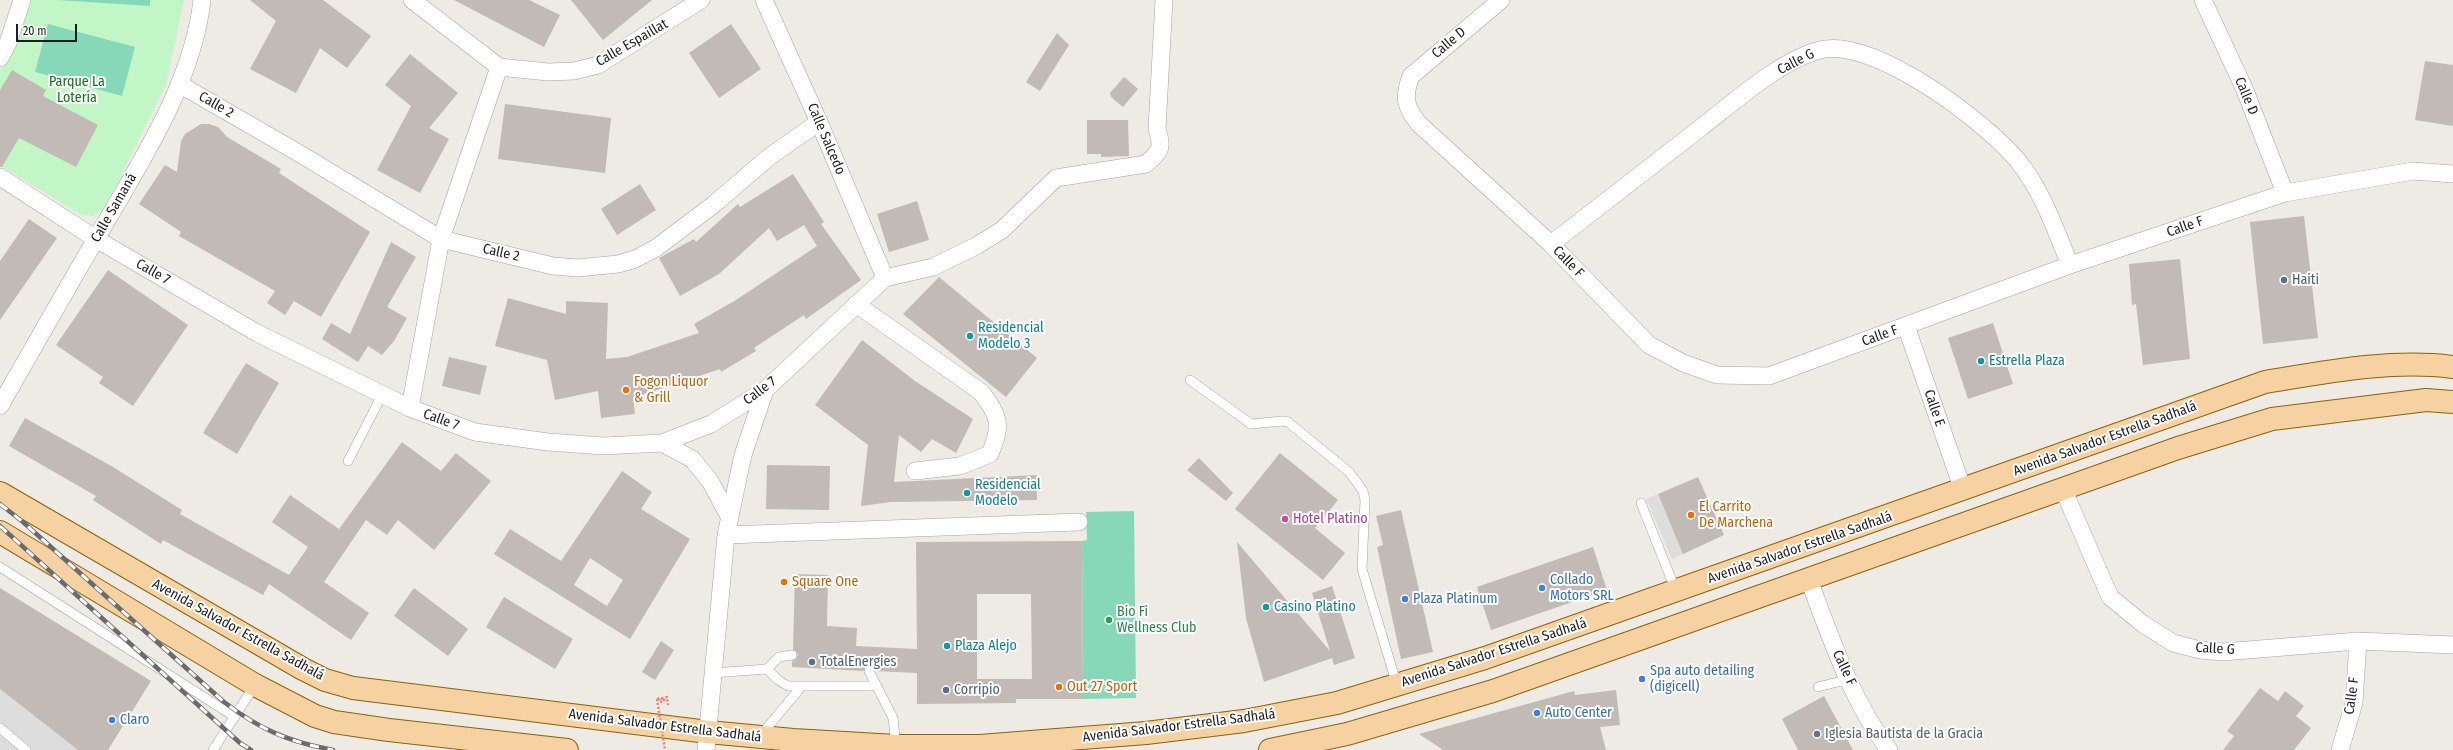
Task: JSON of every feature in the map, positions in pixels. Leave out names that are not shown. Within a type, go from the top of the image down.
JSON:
[{"type":"main road","name":"Avenida Salvador Estrella Sadhalá","points":[[0,493],[303,669],[325,680],[353,688],[707,741],[793,745],[980,746],[1146,733],[1229,723],[1337,703],[1484,658],[1963,490],[2265,382],[2329,372],[2428,364],[2453,368]]},
{"type":"main road","points":[[1270,750],[1347,734],[1493,691],[2178,448],[2272,419],[2426,400],[2453,402]]},
{"type":"main road","points":[[0,532],[255,685],[297,708],[334,722],[567,750]]},
{"type":"street","points":[[0,58],[8,43],[22,0]]},
{"type":"street","name":"Calle Samaná","points":[[0,406],[149,148],[179,84],[193,42],[202,0]]},
{"type":"street","name":"Calle Espaillat","points":[[499,67],[548,72],[574,71],[598,65],[701,0]]},
{"type":"street","name":"Calle Salcedo","points":[[764,0],[819,122],[885,278]]},
{"type":"street","points":[[885,278],[933,267],[976,246],[1002,230],[1056,178],[1146,164],[1156,156],[1161,142],[1157,129],[1164,0]]},
{"type":"street","name":"Calle D","points":[[1405,92],[1411,76],[1501,0]]},
{"type":"street","name":"Calle D","points":[[2203,0],[2244,88],[2285,193]]},
{"type":"street","points":[[410,408],[441,239],[499,67],[418,2]]},
{"type":"street","name":"Calle G","points":[[1551,244],[1738,99],[1784,66],[1821,50],[1850,51],[1873,57],[1898,69],[1940,94],[1988,130],[2018,161],[2041,196],[2070,265]]},
{"type":"street","name":"Calle 2","points":[[179,84],[302,155],[441,239],[553,266],[598,266],[630,261],[656,248],[712,205],[769,158],[819,122]]},
{"type":"street","name":"Calle F","points":[[1405,92],[1409,113],[1419,124],[1551,244],[1649,345],[1683,363],[1717,375],[1769,376],[2070,265],[2285,193],[2413,171],[2453,174]]},
{"type":"street","name":"Calle 7","points":[[0,177],[96,239],[257,333],[410,408],[476,432],[501,437],[603,446],[662,443],[711,424],[765,390],[885,278]]},
{"type":"street","points":[[856,304],[981,392],[995,410],[998,433],[990,454],[960,466],[915,470]]},
{"type":"street","name":"Calle E","points":[[1906,326],[1963,490]]},
{"type":"street","points":[[707,741],[726,535],[743,455],[765,390]]},
{"type":"street","points":[[662,443],[692,459],[710,481],[730,518]]},
{"type":"street","name":"Calle G","points":[[2063,489],[2110,597],[2143,624],[2173,643],[2200,650],[2223,652],[2358,641],[2453,645]]},
{"type":"street","points":[[726,535],[1079,522]]},
{"type":"street","name":"Calle F","points":[[1809,580],[1834,648],[1874,730],[1889,750]]},
{"type":"street","name":"Calle F","points":[[2340,750],[2354,703],[2358,641]]},
{"type":"lane","points":[[1190,380],[1251,424],[1282,420],[1288,422],[1349,472],[1359,483],[1365,500],[1362,573],[1397,685]]},
{"type":"lane","points":[[348,461],[382,395]]},
{"type":"lane","points":[[1641,503],[1676,591]]},
{"type":"lane","points":[[0,568],[235,717]]},
{"type":"lane","points":[[714,673],[767,669],[779,658],[792,655]]},
{"type":"lane","points":[[767,669],[778,680],[788,686],[877,686]]},
{"type":"lane","points":[[869,671],[893,718],[896,746]]},
{"type":"lane","points":[[1818,687],[1849,679]]},
{"type":"lane","points":[[213,750],[255,685]]},
{"type":"lane","points":[[759,744],[801,687]]},
{"type":"lane","points":[[0,728],[24,749]]},
{"type":"path","points":[[665,750],[657,699],[664,698],[664,701],[660,702],[659,699],[667,697]]},
{"type":"green space","name":"Parque La Lotería","points":[[28,0],[184,0],[166,85],[106,206],[94,216],[81,215],[0,165],[0,71],[13,49]]},
{"type":"green space","points":[[57,0],[150,0],[150,6]]},
{"type":"green space","points":[[48,24],[135,47],[122,96],[35,72]]},
{"type":"green space","name":"Bio Fi Wellness Club","points":[[1134,511],[1136,698],[1083,699],[1082,541],[1087,540],[1086,512]]},
{"type":"shaded area","points":[[1658,494],[1683,554],[1672,559],[1646,499]]},
{"type":"shaded area","points":[[0,689],[78,750],[0,750]]},
{"type":"building","points":[[250,0],[323,0],[371,36],[347,68],[320,48],[296,93],[250,69],[276,21]]},
{"type":"building","points":[[454,0],[529,0],[560,15],[544,47]]},
{"type":"building","points":[[571,0],[652,0],[603,40]]},
{"type":"building","points":[[731,24],[761,69],[719,98],[689,53]]},
{"type":"building","points":[[1057,33],[1069,45],[1040,91],[1026,82]]},
{"type":"building","points":[[410,54],[458,93],[429,128],[449,139],[420,193],[377,170],[411,106],[385,85]]},
{"type":"building","points":[[2425,61],[2453,65],[2453,126],[2415,120]]},
{"type":"building","points":[[12,70],[46,90],[43,96],[98,125],[76,167],[19,138],[2,167],[0,167],[0,90]]},
{"type":"building","points":[[1124,77],[1138,89],[1123,107],[1111,97],[1110,93]]},
{"type":"building","points":[[505,104],[611,118],[605,173],[498,159]]},
{"type":"building","points":[[1087,120],[1128,120],[1129,156],[1101,157],[1101,154],[1087,154]]},
{"type":"building","points":[[201,124],[209,124],[218,127],[227,137],[281,169],[279,173],[370,232],[321,317],[294,301],[285,315],[267,303],[275,291],[179,236],[181,232],[139,204],[165,165],[177,172],[181,141],[185,134]]},
{"type":"building","points":[[793,174],[824,222],[821,224],[861,280],[806,319],[804,315],[754,348],[756,351],[721,372],[720,369],[633,398],[635,414],[601,418],[598,391],[555,400],[547,360],[495,346],[508,298],[566,314],[566,301],[608,303],[606,359],[627,357],[699,333],[694,324],[736,300],[817,246],[804,225],[777,241],[769,228],[719,274],[680,296],[659,258],[694,239],[696,242],[738,204],[740,207]]},
{"type":"building","points":[[640,184],[656,210],[617,235],[601,209]]},
{"type":"building","points":[[917,201],[929,240],[889,252],[877,214]]},
{"type":"building","name":"Haiti","points":[[2304,216],[2318,338],[2263,344],[2250,222]]},
{"type":"building","points":[[29,219],[57,238],[0,320],[0,261]]},
{"type":"building","points":[[391,242],[416,257],[387,307],[407,318],[394,341],[382,355],[368,346],[358,362],[322,339],[331,323],[350,334]]},
{"type":"building","points":[[2180,259],[2190,359],[2143,365],[2136,304],[2132,305],[2129,264]]},
{"type":"building","points":[[108,270],[188,325],[133,406],[99,383],[103,377],[56,345]]},
{"type":"building","name":"Residencial Modelo 3","points":[[939,277],[1037,358],[1006,397],[903,314]]},
{"type":"building","name":"Estrella Plaza","points":[[1993,323],[2013,384],[1968,399],[1948,338]]},
{"type":"building","points":[[862,340],[915,381],[973,419],[956,453],[932,439],[921,452],[899,435],[894,482],[1037,475],[1037,500],[891,502],[861,506],[868,445],[815,405]]},
{"type":"building","points":[[449,357],[487,366],[480,395],[442,386]]},
{"type":"building","points":[[246,363],[279,383],[237,454],[203,433]]},
{"type":"building","points":[[25,418],[113,467],[182,510],[180,514],[289,575],[308,547],[272,522],[290,495],[339,529],[402,442],[441,471],[456,453],[491,481],[434,550],[398,520],[387,535],[366,520],[324,582],[369,613],[351,640],[269,584],[263,595],[163,540],[161,544],[93,500],[96,496],[9,446]]},
{"type":"building","name":"Hotel Platino","points":[[1280,453],[1338,500],[1315,528],[1345,553],[1323,580],[1235,509]]},
{"type":"building","points":[[1199,458],[1233,493],[1226,501],[1187,470]]},
{"type":"building","points":[[767,465],[830,466],[829,510],[766,509]]},
{"type":"building","points":[[622,471],[652,492],[641,509],[690,539],[630,639],[494,554],[510,529],[561,561]],"holes":[[[590,558],[623,580],[607,606],[574,585]]]},
{"type":"building","name":"El Carrito De Marchena","points":[[1698,477],[1724,535],[1683,554],[1658,494]]},
{"type":"building","name":"Plaza Platinum","points":[[1401,510],[1433,652],[1401,659],[1377,547],[1383,545],[1376,516]]},
{"type":"building","name":"Plaza Alejo","points":[[1082,541],[1083,699],[1016,699],[1016,703],[917,704],[917,673],[876,671],[869,665],[863,671],[792,667],[792,661],[796,659],[798,654],[793,649],[795,574],[828,575],[827,626],[857,628],[856,646],[917,649],[916,542]],"holes":[[[977,594],[1031,594],[1032,679],[977,679]]]},
{"type":"building","name":"Casino Platino","points":[[1237,542],[1330,651],[1312,593],[1332,586],[1355,658],[1334,665],[1332,658],[1264,682],[1246,618]]},
{"type":"building","name":"Collado Motors SRL","points":[[1593,547],[1607,590],[1491,630],[1477,587]]},
{"type":"building","points":[[0,588],[151,681],[108,750],[78,750],[0,689]]},
{"type":"building","points":[[414,588],[468,629],[448,656],[394,616]]},
{"type":"building","points":[[504,597],[573,639],[555,669],[486,627]]},
{"type":"building","points":[[661,641],[674,650],[655,680],[642,672]]},
{"type":"building","points":[[2260,688],[2278,701],[2285,691],[2304,706],[2296,716],[2311,728],[2294,750],[2223,750],[2234,736],[2227,731]]},
{"type":"building","name":"Auto Center","points":[[1616,690],[1620,725],[1600,727],[1606,750],[1443,750],[1419,734],[1574,691],[1575,695]]},
{"type":"building","name":"Iglesia Bautista de la Gracia","points":[[1824,696],[1853,750],[1798,750],[1782,719]]},
{"type":"railway","points":[[0,504],[23,522],[224,702],[250,720],[275,733],[302,743],[333,750]]},
{"type":"railway","points":[[0,526],[240,743],[251,750]]},
{"type":"place","name":"Haiti","points":[[2284,280]]},
{"type":"place","name":"Residencial Modelo 3","points":[[970,336]]},
{"type":"place","name":"Estrella Plaza","points":[[1981,361]]},
{"type":"place","name":"Fogon Liquor & Grill","points":[[626,390]]},
{"type":"place","name":"Residencial Modelo","points":[[967,493]]},
{"type":"place","name":"El Carrito De Marchena","points":[[1691,515]]},
{"type":"place","name":"Hotel Platino","points":[[1285,519]]},
{"type":"place","name":"Square One","points":[[784,582]]},
{"type":"place","name":"Collado Motors SRL","points":[[1542,588]]},
{"type":"place","name":"Plaza Platinum","points":[[1405,599]]},
{"type":"place","name":"Casino Platino","points":[[1266,607]]},
{"type":"place","name":"Bio Fi Wellness Club","points":[[1109,620]]},
{"type":"place","name":"Plaza Alejo","points":[[947,646]]},
{"type":"place","name":"TotalEnergies","points":[[812,662]]},
{"type":"place","name":"Spa auto detailing (digicell)","points":[[1642,679]]},
{"type":"place","name":"Out 27 Sport","points":[[1059,687]]},
{"type":"place","name":"Corripio","points":[[946,690]]},
{"type":"place","name":"Auto Center","points":[[1537,713]]},
{"type":"place","name":"Claro","points":[[112,720]]},
{"type":"place","name":"Iglesia Bautista de la Gracia","points":[[1817,734]]}]
